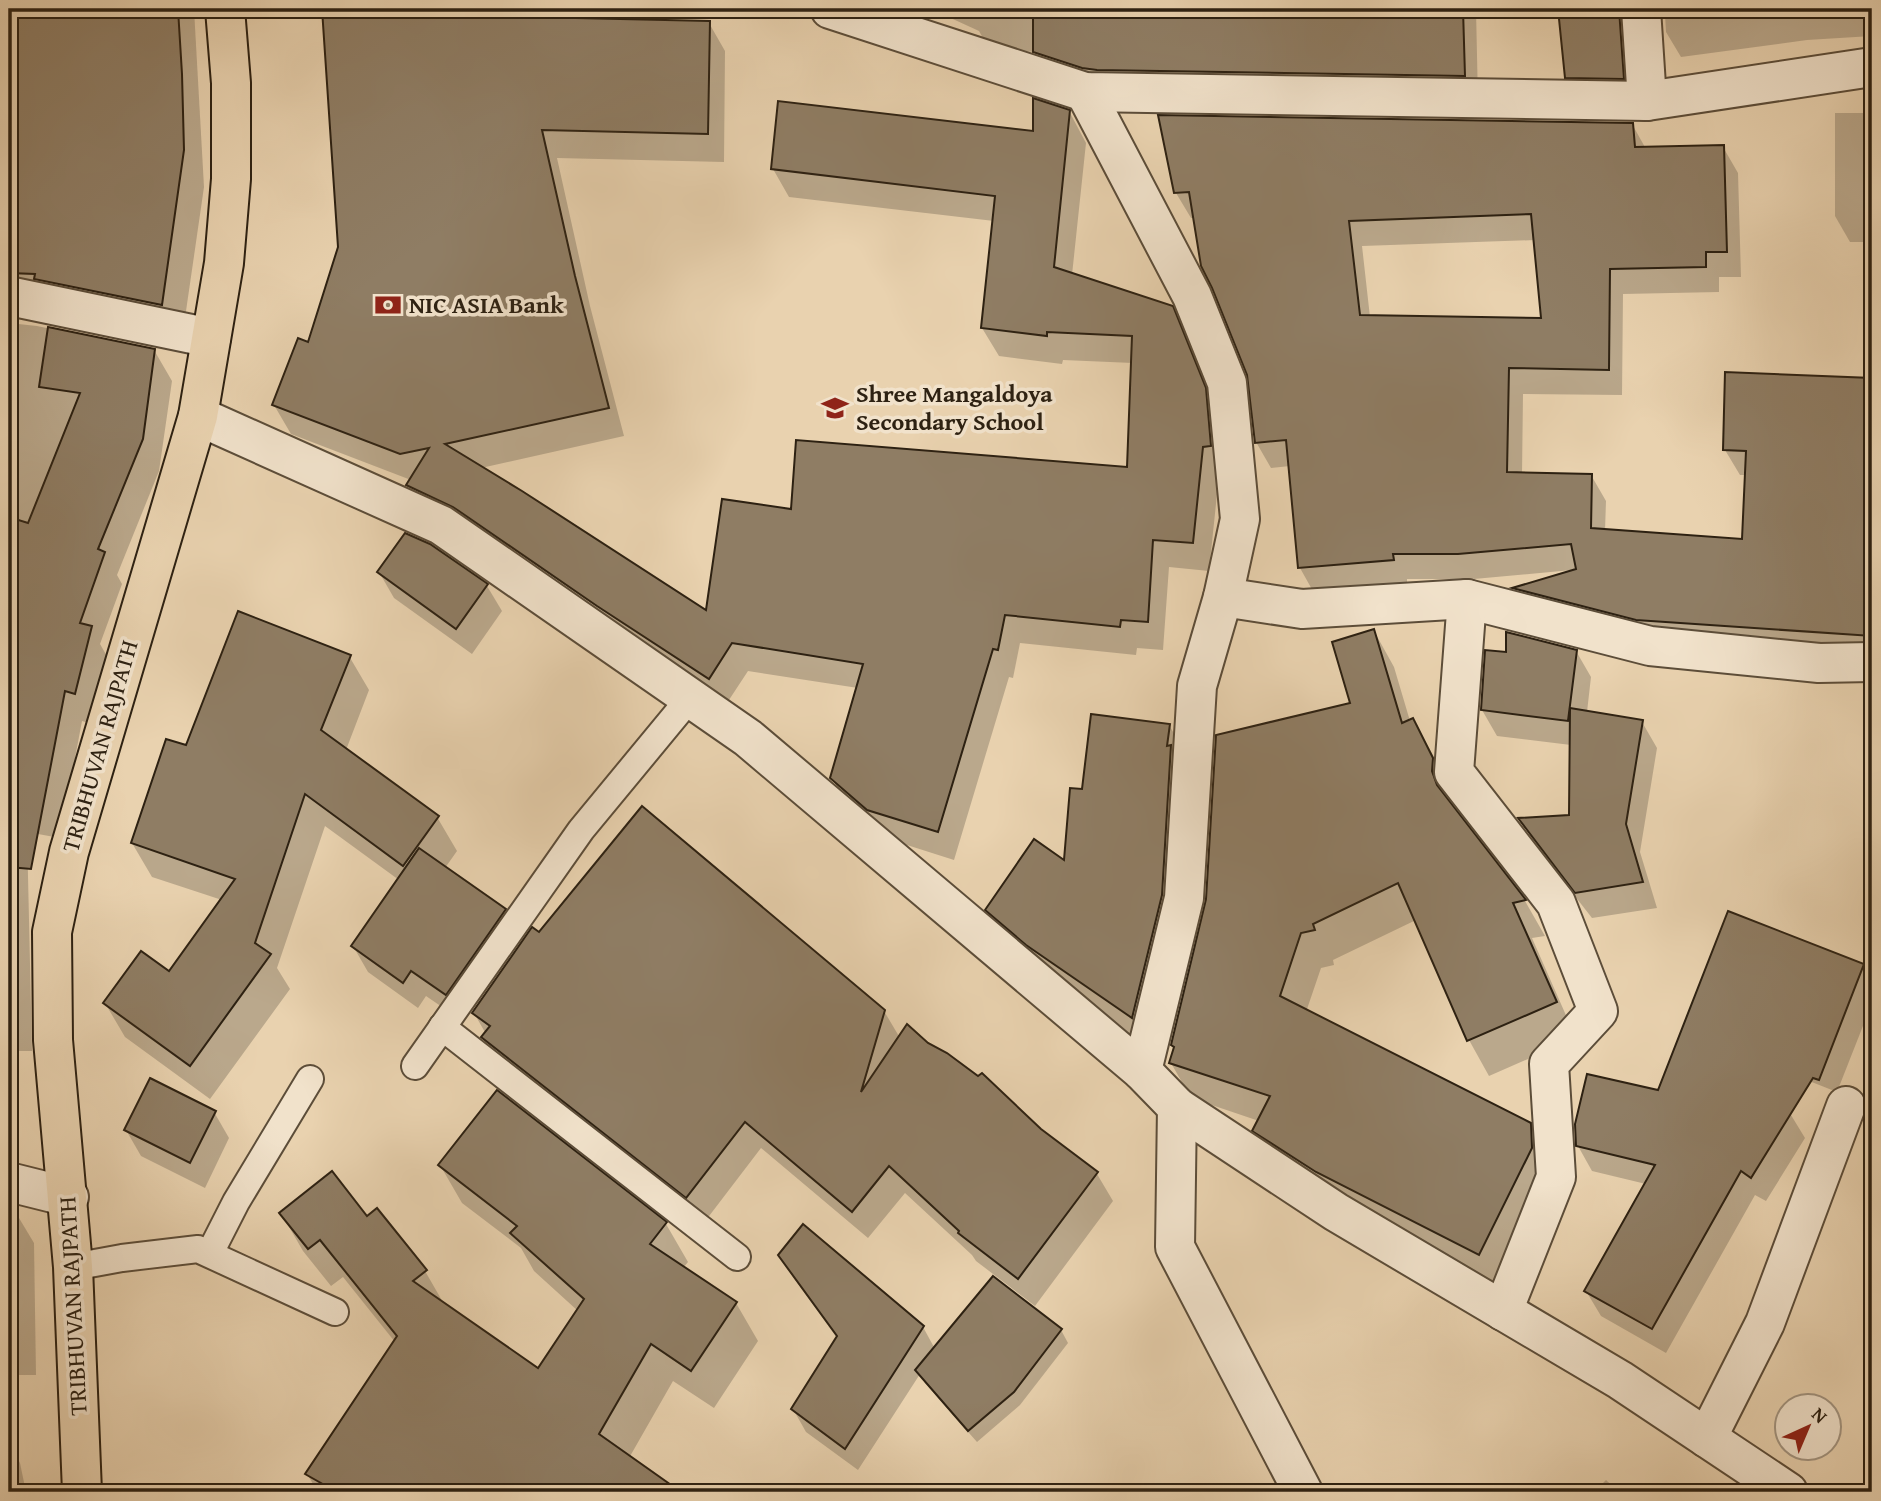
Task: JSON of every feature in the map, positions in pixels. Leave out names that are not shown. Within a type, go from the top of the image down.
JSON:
[{"type":"highway","name":"TRIBHUVAN RAJPATH","points":[[82,1492],[69,1197],[53,1041],[52,932],[69,852],[198,416],[224,263],[232,178],[231,83],[225,9]]},
{"type":"street","points":[[830,9],[1085,92],[1647,101],[1872,67]]},
{"type":"street","points":[[1641,9],[1647,101]]},
{"type":"street","points":[[1085,92],[1192,296],[1227,383],[1240,519],[1223,597],[1197,686],[1184,898],[1142,1071]]},
{"type":"street","points":[[9,296],[211,338]]},
{"type":"street","points":[[198,416],[441,525],[748,738],[1142,1071],[1177,1107],[1336,1212],[1620,1380],[1788,1492]]},
{"type":"street","points":[[1223,597],[1302,609],[1466,599],[1650,646],[1819,663],[1872,663]]},
{"type":"street","points":[[1466,599],[1454,772],[1556,903],[1598,1012],[1549,1064],[1556,1177],[1503,1311]]},
{"type":"street","points":[[1707,1438],[1765,1323],[1846,1106]]},
{"type":"street","points":[[1177,1107],[1175,1247],[1303,1492]]},
{"type":"street","points":[[9,1182],[69,1197]]},
{"type":"lane","points":[[415,1066],[581,830],[690,698]]},
{"type":"lane","points":[[442,1027],[737,1257]]},
{"type":"lane","points":[[210,1253],[236,1202],[310,1079]]},
{"type":"lane","points":[[73,1267],[198,1249],[335,1312]]},
{"type":"building","points":[[9,9],[178,9],[184,150],[162,305],[34,279],[35,274],[9,273]]},
{"type":"building","points":[[322,9],[439,9],[440,15],[710,21],[708,134],[542,130],[575,276],[609,408],[445,444],[706,610],[722,499],[791,509],[796,440],[1127,467],[1132,336],[1047,332],[1047,336],[981,328],[995,196],[771,169],[778,101],[1033,131],[1033,98],[1070,110],[1054,267],[1173,306],[1206,388],[1211,446],[1203,447],[1193,543],[1153,540],[1148,622],[1121,620],[1120,627],[1005,615],[998,650],[993,649],[938,832],[867,810],[830,778],[863,664],[732,643],[709,679],[453,507],[406,485],[429,448],[400,454],[272,405],[298,338],[308,342],[338,247]]},
{"type":"building","points":[[1033,9],[1463,9],[1465,76],[1082,68],[1033,52]]},
{"type":"building","points":[[1558,9],[1619,9],[1624,79],[1565,78]]},
{"type":"building","points":[[1158,115],[1633,123],[1635,147],[1724,145],[1727,252],[1706,252],[1706,267],[1610,269],[1609,370],[1509,368],[1507,472],[1592,474],[1591,528],[1742,539],[1746,451],[1723,450],[1725,372],[1872,378],[1872,636],[1636,620],[1512,588],[1576,569],[1571,544],[1458,554],[1393,554],[1394,560],[1298,568],[1286,440],[1255,443],[1247,375],[1201,266],[1189,192],[1174,193]],"holes":[[[1531,214],[1541,318],[1360,315],[1349,221]]]},
{"type":"building","points":[[48,327],[155,349],[143,439],[98,549],[105,552],[80,623],[92,626],[75,694],[65,691],[31,869],[9,867],[9,517],[28,523],[80,393],[39,387]]},
{"type":"building","points":[[405,533],[430,544],[488,584],[456,629],[377,572]]},
{"type":"building","points":[[238,611],[351,655],[321,730],[439,816],[403,866],[305,794],[255,943],[271,954],[190,1066],[103,1003],[141,951],[169,971],[235,879],[131,843],[166,739],[186,745]]},
{"type":"building","points":[[1374,629],[1402,723],[1413,718],[1433,758],[1432,771],[1437,785],[1526,900],[1513,903],[1557,1002],[1467,1041],[1398,883],[1313,924],[1315,930],[1301,933],[1280,996],[1531,1123],[1532,1148],[1479,1255],[1316,1172],[1252,1131],[1270,1096],[1169,1063],[1206,899],[1216,735],[1350,703],[1332,642]]},
{"type":"building","points":[[1506,632],[1577,650],[1568,721],[1481,710],[1485,650],[1506,652]]},
{"type":"building","points":[[1570,708],[1643,720],[1626,824],[1643,882],[1575,893],[1518,818],[1569,815]]},
{"type":"building","points":[[1091,714],[1170,724],[1162,895],[1132,1018],[1026,945],[985,910],[1034,839],[1064,860],[1070,788],[1082,789]]},
{"type":"building","points":[[642,806],[885,1010],[861,1092],[907,1024],[928,1043],[947,1053],[978,1076],[982,1073],[1041,1129],[1098,1172],[1018,1279],[958,1233],[959,1231],[889,1166],[852,1212],[745,1122],[686,1198],[481,1037],[490,1026],[472,1013],[532,927],[539,932]]},
{"type":"building","points":[[419,848],[506,909],[446,995],[411,971],[403,983],[351,946]]},
{"type":"building","points":[[1728,911],[1864,964],[1819,1080],[1813,1078],[1751,1178],[1741,1171],[1652,1329],[1584,1291],[1655,1165],[1576,1146],[1575,1124],[1587,1074],[1658,1090]]},
{"type":"building","points":[[150,1078],[216,1111],[190,1163],[124,1130]]},
{"type":"building","points":[[497,1090],[667,1222],[650,1244],[737,1302],[691,1371],[651,1344],[599,1434],[681,1492],[337,1492],[305,1474],[397,1336],[320,1240],[308,1249],[279,1213],[332,1171],[367,1216],[377,1208],[427,1270],[413,1281],[538,1368],[584,1299],[510,1233],[517,1226],[438,1165]]},
{"type":"building","points":[[803,1224],[924,1326],[845,1449],[791,1409],[837,1336],[778,1255]]},
{"type":"building","points":[[993,1276],[1062,1329],[1014,1392],[968,1431],[915,1370]]},
{"type":"place","name":"NIC ASIA Bank","points":[[388,305]]},
{"type":"place","name":"Shree Mangaldoya Secondary School","points":[[835,408]]}]
